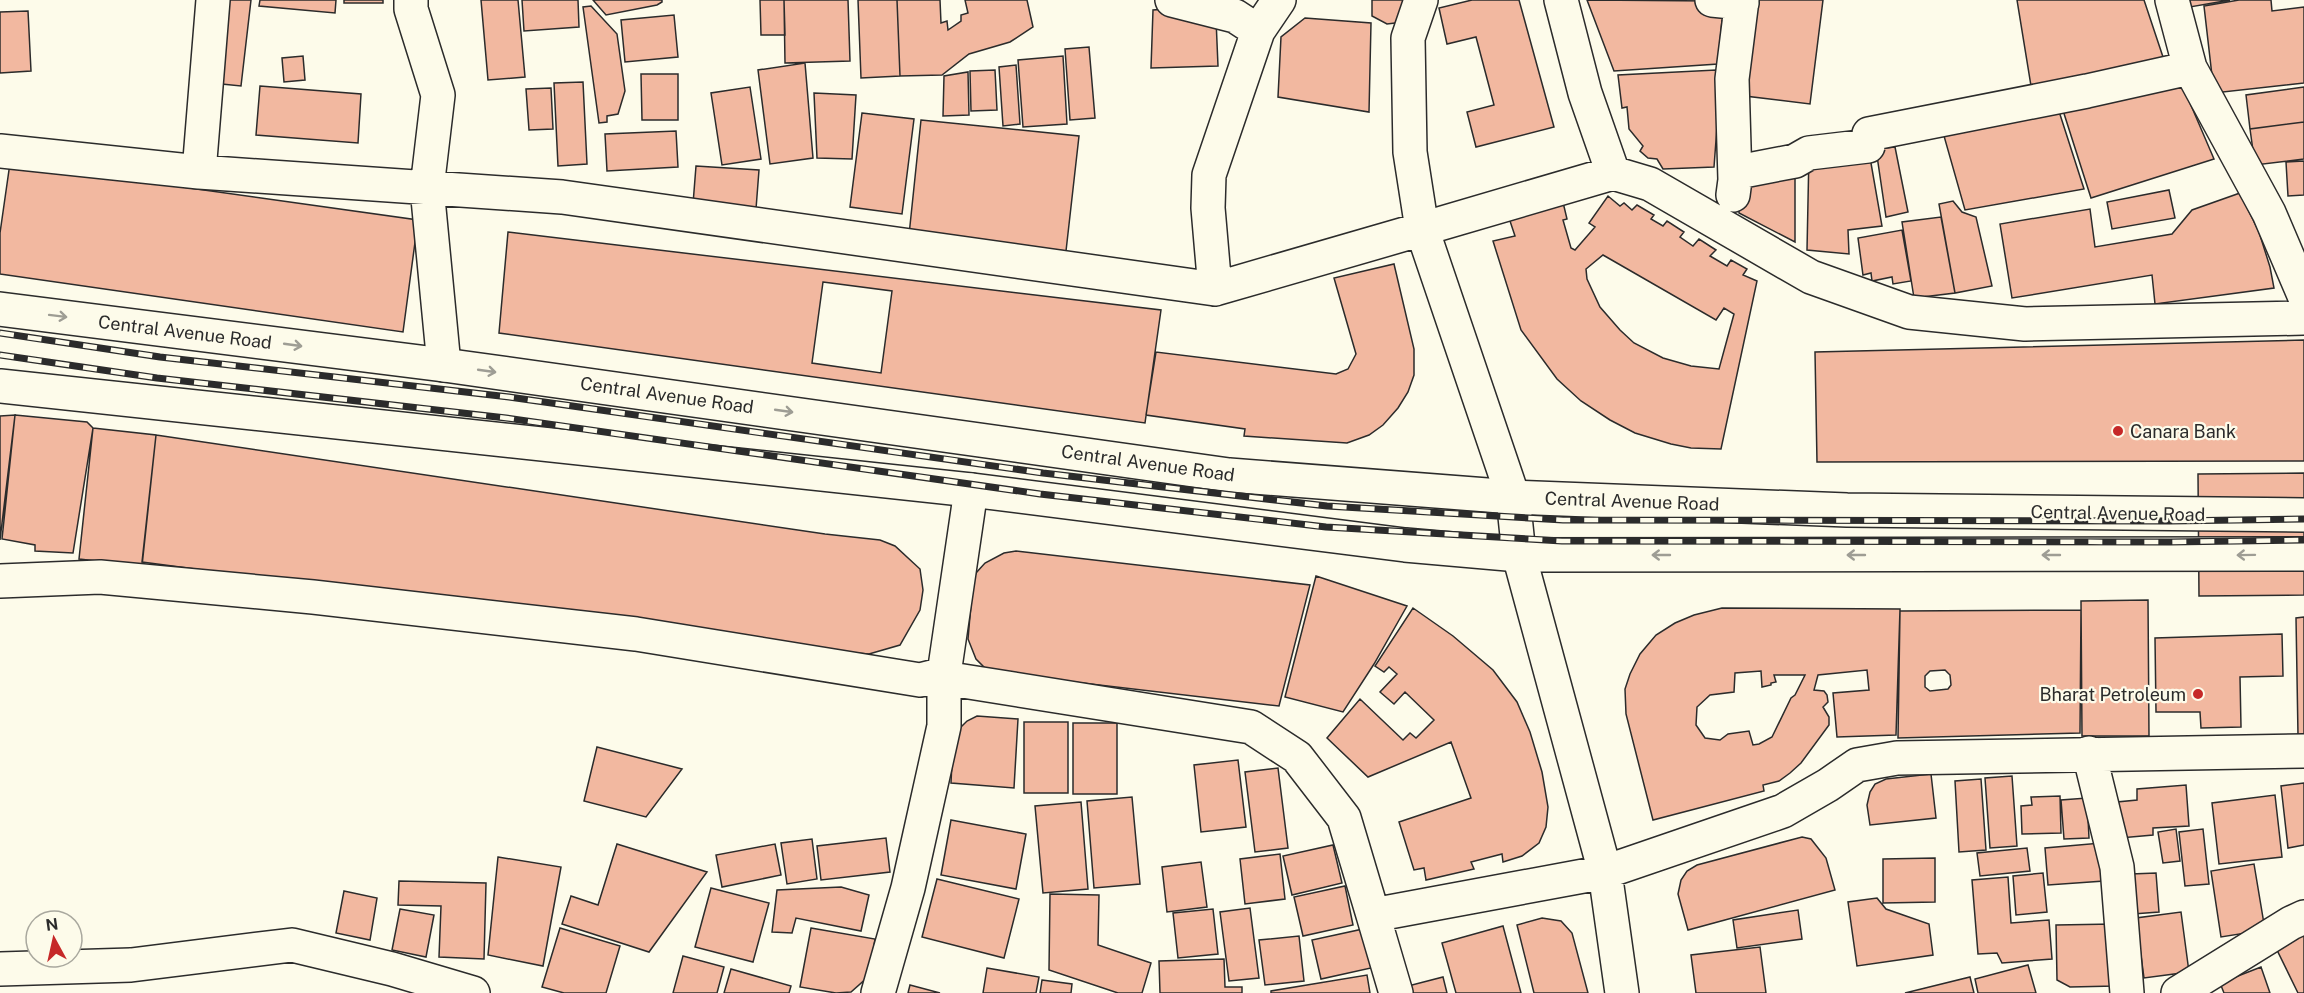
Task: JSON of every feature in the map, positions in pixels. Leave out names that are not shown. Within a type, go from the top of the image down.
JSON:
[{"type":"street","points":[[199,172],[213,0]]},
{"type":"street","points":[[411,0],[411,9],[438,95],[427,188],[444,365]]},
{"type":"street","points":[[1172,0],[1235,16],[1258,31]]},
{"type":"street","points":[[1215,289],[1208,208],[1209,175],[1258,31],[1279,0]]},
{"type":"street","points":[[1421,0],[1408,38],[1410,152],[1422,229],[1514,497],[1519,555],[1605,872],[1622,993]]},
{"type":"street","points":[[1561,0],[1585,93],[1613,173]]},
{"type":"street","points":[[2172,0],[2190,68],[2269,213],[2304,295]]},
{"type":"street","points":[[1730,230],[1735,180],[1732,1]]},
{"type":"street","points":[[1735,180],[1738,172],[1795,161],[1809,153],[1868,146],[1869,134],[2075,94],[2190,68]]},
{"type":"street","points":[[0,151],[199,172],[562,197],[1215,289],[1613,173],[1650,184],[1811,277],[1909,312],[2025,324],[2304,318]]},
{"type":"street","name":"Central Avenue Road","points":[[0,309],[815,415],[1229,475],[1514,497],[1847,510],[2304,515]]},
{"type":"street","points":[[0,386],[972,490],[1405,545],[1519,555],[2304,554]]},
{"type":"street","points":[[878,993],[908,888],[944,726],[944,676],[972,490]]},
{"type":"street","points":[[0,581],[100,577],[313,597],[636,634],[920,680],[944,676],[1251,727],[1297,757],[1344,818],[1396,993]]},
{"type":"street","points":[[1373,915],[1605,872],[1783,811],[1857,765],[1897,758],[2304,751]]},
{"type":"street","points":[[2089,753],[2117,867],[2127,993]]},
{"type":"street","points":[[2178,993],[2304,917]]},
{"type":"street","points":[[0,969],[131,965],[292,945],[392,969],[472,993]]},
{"type":"building","points":[[222,0],[251,0],[241,86],[212,83]]},
{"type":"building","points":[[260,0],[336,0],[335,13],[259,6]]},
{"type":"building","points":[[344,0],[383,0],[383,3],[344,3]]},
{"type":"building","points":[[481,0],[518,0],[525,77],[488,80]]},
{"type":"building","points":[[522,0],[578,0],[579,27],[524,31]]},
{"type":"building","points":[[593,0],[662,0],[662,2],[606,15]]},
{"type":"building","points":[[760,0],[784,0],[785,35],[761,35]]},
{"type":"building","points":[[784,0],[848,0],[850,61],[785,63]]},
{"type":"building","points":[[858,0],[897,0],[900,76],[861,78]]},
{"type":"building","points":[[897,0],[940,0],[941,23],[947,21],[948,30],[961,21],[961,15],[968,13],[965,0],[1027,0],[1033,27],[1010,42],[969,54],[942,75],[900,76]]},
{"type":"building","points":[[1372,0],[1405,0],[1403,22],[1387,24],[1372,16]]},
{"type":"building","points":[[1472,0],[1519,0],[1554,127],[1476,147],[1467,112],[1494,105],[1476,37],[1447,44],[1439,8]]},
{"type":"building","points":[[1587,0],[1714,1],[1723,9],[1718,64],[1614,71]]},
{"type":"building","points":[[1758,0],[1823,0],[1810,104],[1745,96]]},
{"type":"building","points":[[2017,0],[2144,0],[2168,72],[2033,98]]},
{"type":"building","points":[[2189,0],[2230,0],[2190,7]]},
{"type":"building","points":[[2239,0],[2271,0],[2272,11],[2304,7],[2304,83],[2214,93],[2204,6]]},
{"type":"building","points":[[591,6],[617,34],[625,91],[618,114],[607,116],[607,122],[599,123],[583,7]]},
{"type":"building","points":[[1180,8],[1216,19],[1218,66],[1151,68],[1153,10]]},
{"type":"building","points":[[28,11],[31,71],[0,73],[0,12]]},
{"type":"building","points":[[674,15],[678,57],[625,62],[621,20]]},
{"type":"building","points":[[1305,18],[1371,23],[1369,112],[1278,97],[1281,37]]},
{"type":"building","points":[[1089,47],[1095,118],[1070,120],[1065,49]]},
{"type":"building","points":[[303,56],[305,80],[284,82],[282,58]]},
{"type":"building","points":[[1063,56],[1067,124],[1023,127],[1018,60]]},
{"type":"building","points":[[805,63],[813,158],[770,164],[758,70]]},
{"type":"building","points":[[1016,65],[1020,124],[1003,126],[999,67]]},
{"type":"building","points":[[995,70],[997,110],[971,111],[970,71]]},
{"type":"building","points":[[1716,70],[1719,100],[1714,167],[1663,169],[1657,159],[1648,158],[1640,151],[1643,146],[1629,129],[1627,107],[1622,108],[1618,75]]},
{"type":"building","points":[[968,72],[969,115],[943,116],[944,76]]},
{"type":"building","points":[[641,74],[678,74],[678,120],[642,120]]},
{"type":"building","points":[[583,82],[587,164],[558,166],[554,83]]},
{"type":"building","points":[[2181,82],[2214,159],[2091,198],[2060,101]]},
{"type":"building","points":[[260,86],[361,94],[358,143],[256,135]]},
{"type":"building","points":[[750,87],[761,159],[722,165],[711,93]]},
{"type":"building","points":[[2304,87],[2304,122],[2250,129],[2246,95]]},
{"type":"building","points":[[551,88],[553,129],[529,130],[526,89]]},
{"type":"building","points":[[814,93],[856,95],[852,159],[817,158]]},
{"type":"building","points":[[2056,102],[2084,189],[1965,210],[1944,136],[1952,125]]},
{"type":"building","points":[[862,113],[914,119],[902,214],[850,207]]},
{"type":"building","points":[[921,120],[1079,136],[1066,251],[909,235]]},
{"type":"building","points":[[2304,122],[2304,159],[2255,165],[2250,129]]},
{"type":"building","points":[[676,131],[678,167],[607,171],[605,134]]},
{"type":"building","points":[[1868,146],[1882,226],[1848,230],[1849,254],[1807,250],[1809,153]]},
{"type":"building","points":[[1895,147],[1908,212],[1886,217],[1876,149]]},
{"type":"building","points":[[1795,161],[1795,242],[1739,213],[1738,172]]},
{"type":"building","points":[[2304,161],[2304,195],[2288,196],[2286,162]]},
{"type":"building","points":[[10,163],[418,220],[403,332],[0,274],[0,233]]},
{"type":"building","points":[[696,166],[759,170],[756,209],[693,204]]},
{"type":"building","points":[[2169,190],[2175,218],[2112,229],[2107,202]]},
{"type":"building","points":[[2240,193],[2259,232],[2274,288],[2155,304],[2152,275],[2012,298],[2000,224],[2090,209],[2095,247],[2172,234],[2192,210]]},
{"type":"building","points":[[1608,196],[1620,206],[1624,203],[1632,210],[1637,205],[1654,215],[1651,219],[1663,226],[1667,221],[1684,232],[1680,237],[1693,246],[1699,239],[1716,250],[1710,256],[1727,266],[1731,260],[1747,269],[1743,275],[1757,281],[1721,449],[1691,448],[1671,444],[1635,433],[1610,420],[1581,401],[1557,379],[1521,330],[1493,241],[1515,236],[1509,218],[1562,198],[1567,219],[1563,220],[1571,248],[1575,250],[1595,227],[1589,223]],"holes":[[[1603,255],[1716,320],[1724,308],[1734,314],[1719,369],[1691,366],[1663,358],[1634,343],[1600,307],[1587,279],[1586,269]]]},
{"type":"building","points":[[1953,201],[1962,212],[1976,217],[1992,286],[1955,293],[1939,204]]},
{"type":"building","points":[[1941,217],[1955,293],[1914,298],[1902,222]]},
{"type":"building","points":[[1902,230],[1911,281],[1893,284],[1892,277],[1872,281],[1871,273],[1863,275],[1858,238]]},
{"type":"building","points":[[508,232],[1161,310],[1145,423],[499,333]]},
{"type":"building","points":[[1394,264],[1414,349],[1414,375],[1408,392],[1398,408],[1383,425],[1369,435],[1347,443],[1244,436],[1245,429],[1146,415],[1156,352],[1336,374],[1348,369],[1356,354],[1334,278]]},
{"type":"building","points":[[823,282],[892,291],[881,373],[812,363]]},
{"type":"building","points":[[2304,340],[2304,461],[1817,462],[1815,352]]},
{"type":"building","points":[[15,415],[87,422],[93,428],[73,553],[35,551],[35,545],[2,539]]},
{"type":"building","points":[[15,415],[0,540],[0,416]]},
{"type":"building","points":[[93,428],[156,435],[142,566],[79,559]]},
{"type":"building","points":[[156,435],[825,534],[880,540],[895,546],[920,569],[923,590],[920,610],[900,645],[869,654],[810,650],[142,562]]},
{"type":"building","points":[[2304,473],[2304,595],[2199,596],[2198,474]]},
{"type":"building","points":[[1016,551],[1310,585],[1279,706],[989,672],[976,659],[968,639],[973,581],[976,573],[985,563],[1004,553]]},
{"type":"building","points":[[1316,576],[1407,606],[1343,712],[1285,697]]},
{"type":"building","points":[[2148,600],[2149,736],[2082,736],[2081,601]]},
{"type":"building","points":[[1413,608],[1453,636],[1493,670],[1517,702],[1530,732],[1542,772],[1548,807],[1546,827],[1539,843],[1522,856],[1503,862],[1502,854],[1471,862],[1474,869],[1426,880],[1424,868],[1414,870],[1399,822],[1471,798],[1451,742],[1368,777],[1327,738],[1360,699],[1403,740],[1410,733],[1416,738],[1434,720],[1405,692],[1394,704],[1380,692],[1397,674],[1389,667],[1384,672],[1375,666]]},
{"type":"building","points":[[1722,608],[1900,609],[1896,735],[1837,737],[1833,693],[1869,690],[1867,670],[1818,675],[1814,690],[1824,691],[1827,695],[1828,702],[1823,707],[1829,717],[1829,725],[1801,763],[1790,773],[1779,781],[1763,785],[1764,791],[1653,820],[1626,714],[1625,689],[1640,654],[1656,635],[1694,615]],"holes":[[[1761,671],[1762,687],[1776,682],[1774,675],[1805,675],[1772,737],[1753,745],[1749,731],[1728,734],[1720,740],[1705,738],[1696,725],[1697,707],[1710,695],[1734,692],[1735,673]]]},
{"type":"building","points":[[2081,610],[2080,733],[1898,738],[1900,611]],"holes":[[[1945,670],[1950,675],[1951,685],[1948,689],[1930,691],[1925,687],[1925,676],[1930,671]]]},
{"type":"building","points":[[2304,617],[2304,734],[2298,735],[2296,618]]},
{"type":"building","name":"Bharat Petroleum","points":[[2282,634],[2283,676],[2240,677],[2241,727],[2201,728],[2200,712],[2156,712],[2155,638]]},
{"type":"building","points":[[977,716],[1018,719],[1014,788],[951,783],[953,740],[958,730],[967,721]]},
{"type":"building","points":[[1024,722],[1068,722],[1068,793],[1024,793]]},
{"type":"building","points":[[1073,723],[1117,723],[1117,794],[1073,794]]},
{"type":"building","points":[[597,747],[682,769],[646,817],[584,801]]},
{"type":"building","points":[[1238,760],[1246,827],[1201,832],[1194,765]]},
{"type":"building","points":[[1278,768],[1288,848],[1255,852],[1245,772]]},
{"type":"building","points":[[1931,774],[1936,818],[1870,825],[1867,805],[1870,792],[1875,784],[1886,779]]},
{"type":"building","points":[[2012,776],[2017,846],[1990,848],[1985,778]]},
{"type":"building","points":[[1981,779],[1986,850],[1959,852],[1955,781]]},
{"type":"building","points":[[2304,783],[2304,845],[2288,848],[2281,786]]},
{"type":"building","points":[[2186,785],[2189,826],[2153,828],[2153,835],[2120,838],[2117,802],[2137,800],[2137,789]]},
{"type":"building","points":[[2275,795],[2282,857],[2219,864],[2212,803]]},
{"type":"building","points":[[2060,796],[2061,833],[2022,834],[2021,806],[2032,805],[2031,797]]},
{"type":"building","points":[[1132,797],[1140,884],[1094,888],[1087,801]]},
{"type":"building","points":[[2087,798],[2089,838],[2064,839],[2061,800]]},
{"type":"building","points":[[1081,802],[1088,889],[1043,893],[1035,806]]},
{"type":"building","points":[[951,820],[1026,834],[1016,889],[941,875]]},
{"type":"building","points":[[2176,829],[2180,861],[2163,863],[2158,832]]},
{"type":"building","points":[[2203,829],[2209,884],[2185,886],[2179,832]]},
{"type":"building","points":[[1802,837],[1811,839],[1826,858],[1835,890],[1688,930],[1678,894],[1681,880],[1687,871],[1697,865]]},
{"type":"building","points":[[886,838],[890,872],[821,880],[817,846]]},
{"type":"building","points":[[812,839],[817,879],[787,884],[781,843]]},
{"type":"building","points":[[2101,843],[2104,881],[2048,885],[2045,848]]},
{"type":"building","points":[[617,844],[707,872],[649,952],[562,924],[571,896],[598,905]]},
{"type":"building","points":[[775,844],[781,875],[722,887],[716,855]]},
{"type":"building","points":[[1333,845],[1342,883],[1292,895],[1283,856]]},
{"type":"building","points":[[2027,848],[2030,871],[1980,876],[1977,853]]},
{"type":"building","points":[[1280,854],[1285,899],[1245,904],[1240,859]]},
{"type":"building","points":[[498,857],[561,867],[543,966],[488,955]]},
{"type":"building","points":[[1935,858],[1935,902],[1883,903],[1883,859]]},
{"type":"building","points":[[1201,862],[1207,907],[1167,912],[1162,867]]},
{"type":"building","points":[[2254,864],[2265,930],[2221,937],[2211,871]]},
{"type":"building","points":[[2043,873],[2047,912],[2016,915],[2013,876]]},
{"type":"building","points":[[2156,873],[2159,912],[2133,914],[2131,874]]},
{"type":"building","points":[[2008,877],[2011,923],[2049,920],[2052,959],[2002,963],[1997,953],[1978,954],[1972,880]]},
{"type":"building","points":[[937,879],[1019,899],[1004,958],[922,937]]},
{"type":"building","points":[[399,881],[486,883],[484,959],[439,957],[441,906],[398,905]]},
{"type":"building","points":[[1345,886],[1353,925],[1303,936],[1294,897]]},
{"type":"building","points":[[841,887],[869,895],[861,931],[796,918],[792,933],[772,932],[777,890]]},
{"type":"building","points":[[711,888],[769,903],[753,962],[695,947]]},
{"type":"building","points":[[344,891],[377,898],[370,940],[336,933]]},
{"type":"building","points":[[1050,894],[1099,895],[1098,945],[1151,963],[1142,993],[1118,993],[1049,970]]},
{"type":"building","points":[[1877,898],[1886,909],[1929,924],[1933,955],[1857,966],[1848,902]]},
{"type":"building","points":[[1250,908],[1259,978],[1229,981],[1220,912]]},
{"type":"building","points":[[400,909],[434,915],[426,957],[392,950]]},
{"type":"building","points":[[1213,909],[1218,954],[1178,958],[1173,913]]},
{"type":"building","points":[[1798,910],[1802,939],[1737,948],[1733,920]]},
{"type":"building","points":[[2181,912],[2189,972],[2144,978],[2136,918]]},
{"type":"building","points":[[1542,918],[1561,921],[1572,933],[1588,993],[1534,993],[1517,925]]},
{"type":"building","points":[[2114,924],[2115,986],[2070,987],[2057,980],[2056,925]]},
{"type":"building","points":[[1503,926],[1521,993],[1456,993],[1442,943]]},
{"type":"building","points":[[560,928],[620,946],[606,993],[564,993],[542,987]]},
{"type":"building","points":[[811,928],[875,939],[869,976],[851,992],[836,993],[800,987]]},
{"type":"building","points":[[1363,929],[1371,968],[1321,979],[1312,940]]},
{"type":"building","points":[[2304,934],[2304,993],[2298,993],[2276,948]]},
{"type":"building","points":[[1299,936],[1304,981],[1265,985],[1259,940]]},
{"type":"building","points":[[1760,947],[1766,993],[1696,993],[1691,955]]},
{"type":"building","points":[[683,956],[724,967],[717,993],[673,993]]},
{"type":"building","points":[[1224,959],[1225,987],[1242,987],[1242,993],[1160,993],[1159,961]]},
{"type":"building","points":[[2028,965],[2036,993],[1978,993],[1975,979]]},
{"type":"building","points":[[2261,967],[2270,993],[2224,993],[2220,983]]},
{"type":"building","points":[[987,968],[1039,977],[1036,993],[983,993]]},
{"type":"building","points":[[731,969],[791,986],[789,993],[724,993]]},
{"type":"building","points":[[1367,975],[1370,993],[1271,993],[1271,991]]},
{"type":"building","points":[[1443,977],[1447,993],[1410,993],[1408,986]]},
{"type":"building","points":[[1970,977],[1974,993],[1905,993]]},
{"type":"building","points":[[1042,980],[1072,984],[1071,993],[1040,993]]},
{"type":"building","points":[[910,985],[940,993],[908,993]]},
{"type":"railway","points":[[0,333],[160,357],[509,397],[1043,473],[1327,506],[1563,520],[2170,521],[2304,519]]},
{"type":"railway","points":[[0,355],[157,378],[506,418],[1040,494],[1326,527],[1562,541],[2170,542],[2304,540]]},
{"type":"place","name":"Canara Bank","points":[[2118,431]]},
{"type":"place","name":"Bharat Petroleum","points":[[2198,694]]}]
